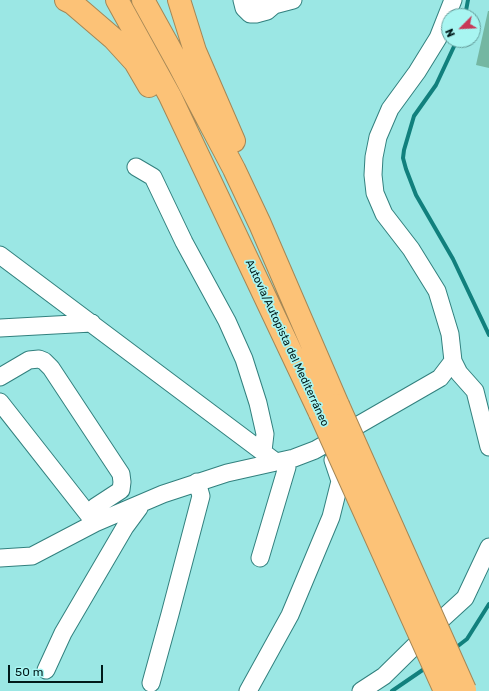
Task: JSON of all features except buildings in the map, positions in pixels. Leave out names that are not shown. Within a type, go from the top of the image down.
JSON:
[{"type":"highway","points":[[66,0],[82,11],[114,39],[135,62],[157,99],[198,155]]},
{"type":"highway","name":"Autovía/Autopista del Mediterráneo","points":[[117,0],[170,96],[198,155],[329,409],[459,691]]},
{"type":"highway","name":"Autovía/Autopista del Mediterráneo","points":[[143,0],[179,64],[260,224],[329,409]]},
{"type":"highway","points":[[179,0],[195,51],[244,163],[260,224]]},
{"type":"street","points":[[242,0],[244,8],[250,14],[267,11],[274,5]]},
{"type":"street","points":[[252,0],[257,3],[274,5],[293,0]]},
{"type":"street","points":[[453,0],[438,38],[417,72],[390,109],[378,137],[374,157],[373,175],[375,193],[384,214],[411,249],[437,291],[450,334],[453,361],[459,373],[475,391],[489,448]]},
{"type":"street","points":[[136,167],[153,177],[184,242],[227,321],[244,358],[258,403],[265,434],[263,451]]},
{"type":"street","points":[[0,255],[263,451],[281,461],[287,467],[260,558]]},
{"type":"street","points":[[0,328],[92,323]]},
{"type":"street","points":[[0,377],[29,360],[39,359],[44,361],[51,368],[121,474],[121,490],[95,507],[93,514],[95,523]]},
{"type":"street","points":[[0,558],[32,556],[95,523],[163,494],[227,472],[281,461],[315,450],[440,378],[453,361]]},
{"type":"street","points":[[0,402],[95,523]]},
{"type":"street","points":[[248,691],[290,615],[331,517],[340,481],[327,443]]},
{"type":"street","points":[[151,683],[200,496],[198,482]]},
{"type":"street","points":[[46,670],[63,633],[125,526],[140,505]]},
{"type":"street","points":[[361,691],[384,676],[442,619],[466,598],[489,547]]},
{"type":"waterway","points":[[466,8],[468,0]]},
{"type":"waterway","points":[[453,48],[436,85],[414,116],[403,158],[416,195],[453,259],[489,335]]},
{"type":"waterway","points":[[454,649],[467,639],[489,604]]},
{"type":"waterway","points":[[392,691],[427,667]]}]
